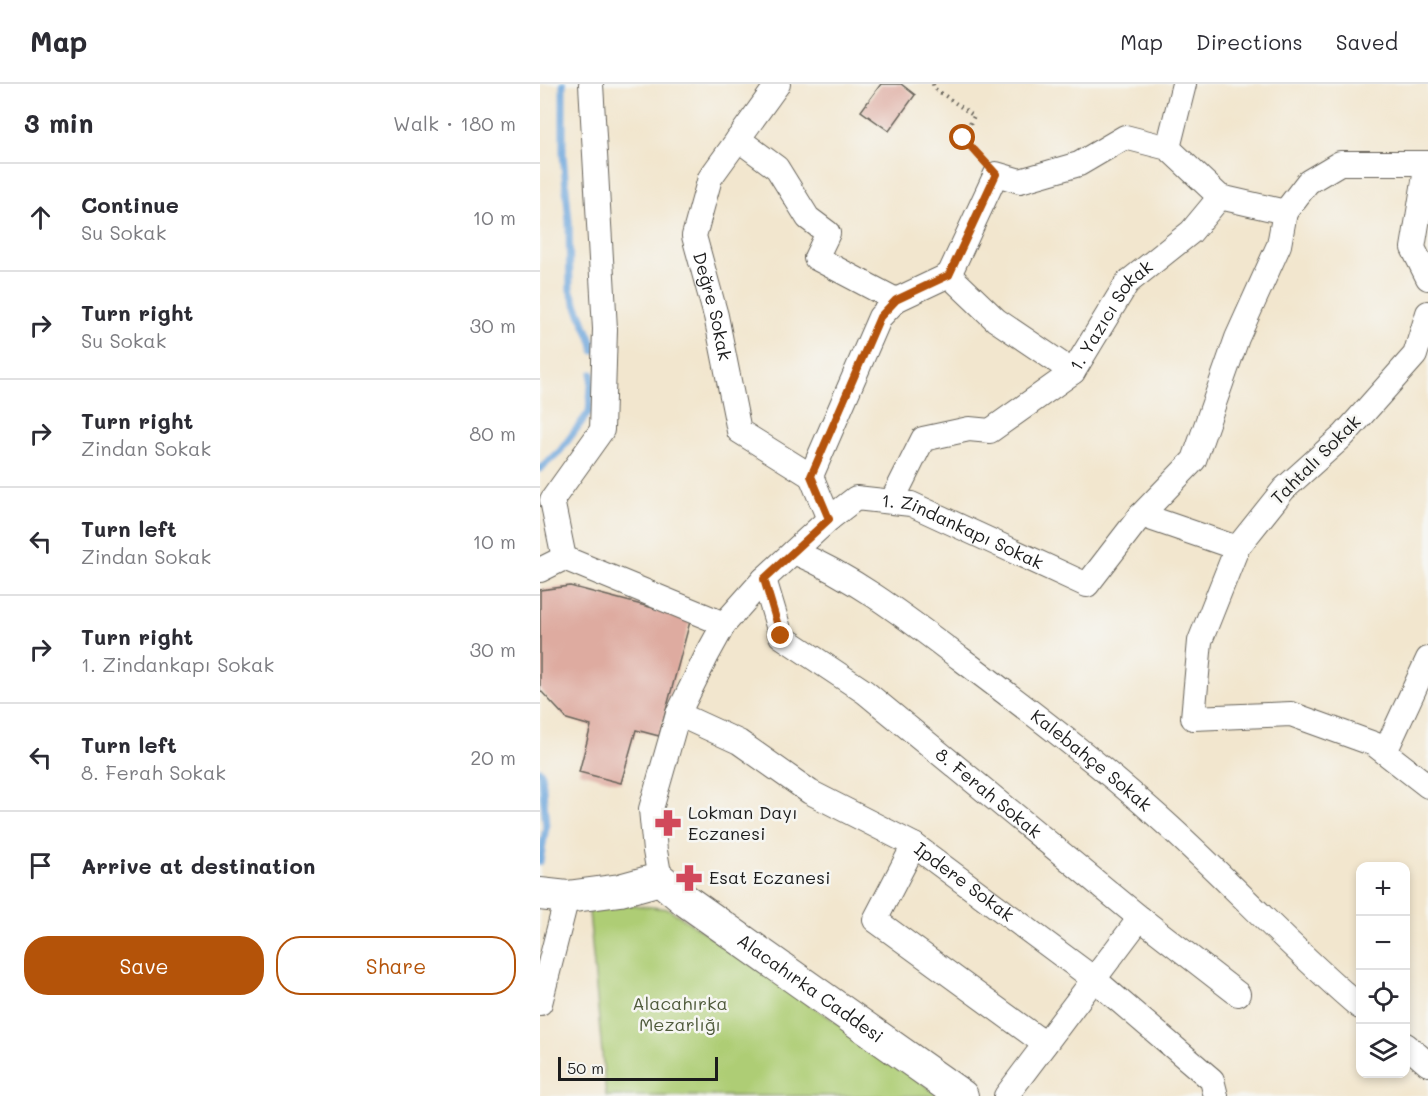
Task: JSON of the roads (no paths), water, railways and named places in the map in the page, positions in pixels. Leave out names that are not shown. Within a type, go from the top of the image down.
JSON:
[{"type":"main road","points":[[554,896],[620,890],[660,879]]},
{"type":"main road","name":"Alacahırka Caddesi","points":[[660,879],[685,900],[962,1096]]},
{"type":"street","points":[[564,558],[552,500],[602,430],[605,329],[591,84]]},
{"type":"street","name":"Değre Sokak","points":[[778,84],[710,178],[694,236],[717,316],[739,431],[811,476]]},
{"type":"street","points":[[1168,148],[1184,84]]},
{"type":"street","points":[[829,519],[811,476],[880,317],[896,300],[949,275],[996,174],[1020,181],[1079,164],[1125,137],[1168,148],[1221,196],[1285,212],[1308,182],[1340,163],[1428,163],[1413,248],[1428,278]]},
{"type":"street","points":[[738,139],[777,168],[808,218],[828,233],[816,258],[896,300]]},
{"type":"street","name":"1. Yazıcı Sokak","points":[[892,501],[923,439],[969,429],[990,431],[1073,372],[1126,283],[1191,232],[1221,196]]},
{"type":"street","name":"1. Zindankapı Sokak","points":[[660,879],[651,809],[678,714],[724,624],[764,579],[855,498],[911,504],[1088,585],[1141,515],[1194,460],[1237,338],[1279,245],[1285,212]]},
{"type":"street","points":[[949,275],[996,320],[1073,372]]},
{"type":"street","name":"Tahtalı Sokak","points":[[1385,752],[1374,744],[1291,714],[1193,718],[1200,641],[1237,548],[1284,489],[1344,435],[1415,355],[1428,313]]},
{"type":"street","points":[[1141,515],[1237,548]]},
{"type":"street","name":"Kalebahçe Sokak","points":[[794,552],[821,563],[883,600],[1059,732],[1163,821],[1325,977],[1356,1004]]},
{"type":"street","points":[[540,570],[564,558],[724,624]]},
{"type":"street","name":"8. Ferah Sokak","points":[[764,579],[781,636],[865,692],[1140,918],[1238,994]]},
{"type":"street","points":[[1428,659],[1385,752],[1428,786]]},
{"type":"street","name":"Ipdere Sokak","points":[[678,714],[740,742],[810,792],[914,845],[1094,979],[1212,1080],[1216,1096]]},
{"type":"street","points":[[914,845],[874,920],[1045,1044]]},
{"type":"street","points":[[540,1003],[554,896]]},
{"type":"street","points":[[1006,1096],[1140,918]]},
{"type":"street","points":[[1410,1048],[1428,1064]]},
{"type":"waterway","points":[[563,84],[563,154],[569,222],[570,290],[594,346],[594,351]]},
{"type":"waterway","points":[[540,469],[560,451],[589,412],[592,374]]},
{"type":"waterway","points":[[540,771],[546,827],[540,862]]},
{"type":"place","name":"Lokman Dayı Eczanesi","points":[[668,823]]},
{"type":"place","name":"Esat Eczanesi","points":[[689,878]]},
{"type":"park label","name":"Alacahırka Mezarlığı","points":[[680,1014]]}]
